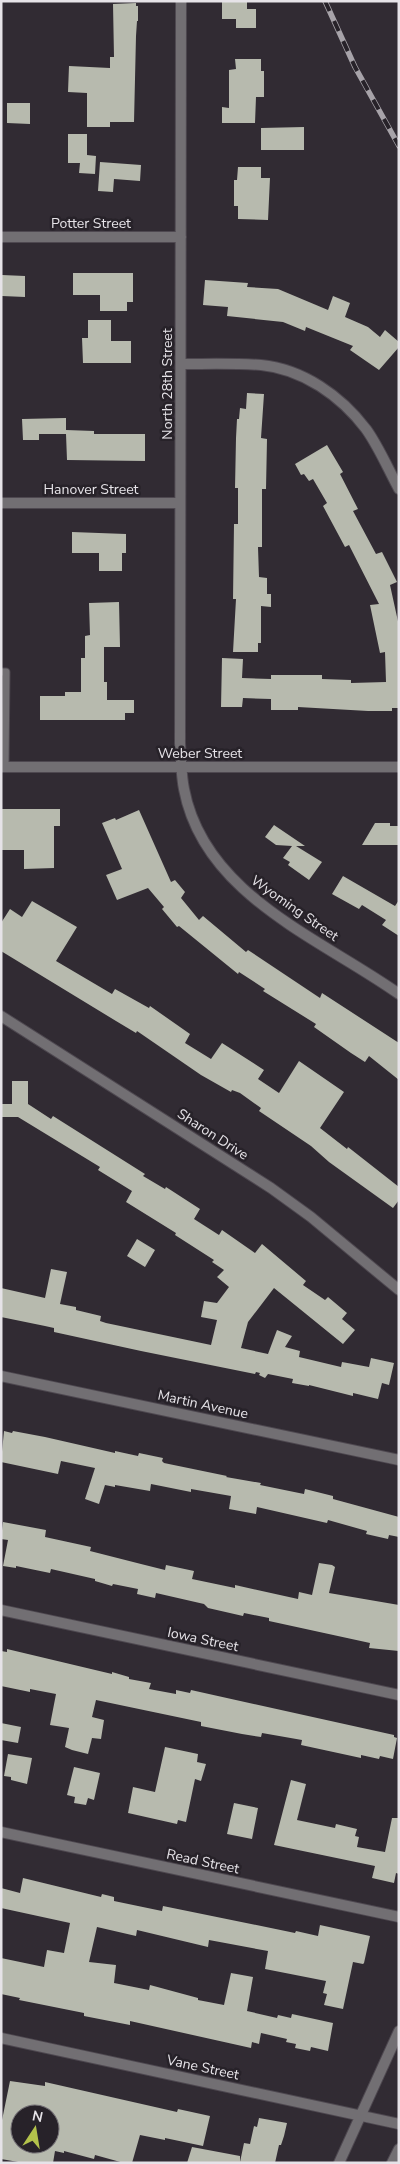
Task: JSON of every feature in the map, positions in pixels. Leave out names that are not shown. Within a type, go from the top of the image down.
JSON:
[{"type":"street","name":"North 28th Street","points":[[181,1],[180,743],[182,767]]},
{"type":"street","name":"Potter Street","points":[[1,237],[181,237]]},
{"type":"street","points":[[181,364],[261,365],[289,372],[311,381],[334,395],[356,417],[374,442],[399,489]]},
{"type":"street","name":"Hanover Street","points":[[1,502],[180,503]]},
{"type":"street","name":"Weber Street","points":[[3,767],[399,767]]},
{"type":"street","name":"Wyoming Street","points":[[182,767],[184,789],[193,818],[210,852],[231,877],[272,912],[399,994]]},
{"type":"street","name":"Sharon Drive","points":[[1,1016],[271,1188],[318,1223],[399,1290]]},
{"type":"street","name":"Martin Avenue","points":[[1,1376],[399,1460]]},
{"type":"street","name":"Iowa Street","points":[[1,1610],[399,1695]]},
{"type":"street","name":"Read Street","points":[[1,1832],[399,1917]]},
{"type":"street","points":[[339,2163],[399,2031]]},
{"type":"street","name":"Vane Street","points":[[1,2038],[399,2124]]},
{"type":"street","points":[[392,2163],[399,2149]]},
{"type":"lane","points":[[1,672],[6,672],[3,767]]},
{"type":"building","points":[[222,1],[247,1],[247,9],[256,9],[256,28],[236,28],[236,19],[222,19]]},
{"type":"building","points":[[136,3],[136,6],[138,6],[138,21],[134,122],[110,122],[110,127],[87,127],[87,93],[68,92],[69,66],[110,68],[110,57],[114,57],[113,4]]},
{"type":"building","points":[[235,59],[261,59],[261,71],[264,71],[264,97],[256,97],[255,123],[222,123],[222,107],[229,108],[229,70],[236,69]]},
{"type":"building","points":[[7,103],[30,103],[30,124],[7,123]]},
{"type":"building","points":[[304,127],[304,150],[261,150],[261,128]]},
{"type":"building","points":[[68,134],[87,134],[87,155],[96,156],[95,174],[79,173],[80,163],[68,163]]},
{"type":"building","points":[[100,162],[141,165],[140,181],[114,179],[113,192],[98,191]]},
{"type":"building","points":[[238,167],[261,167],[261,178],[270,178],[268,220],[238,219],[238,206],[234,206],[234,180],[237,180]]},
{"type":"building","points":[[73,273],[133,273],[133,302],[127,302],[127,311],[100,311],[100,295],[73,295]]},
{"type":"building","points":[[2,275],[25,276],[25,297],[2,296]]},
{"type":"building","points":[[205,280],[248,283],[247,287],[278,289],[328,310],[333,296],[350,303],[345,317],[368,327],[380,337],[385,330],[399,342],[399,347],[379,370],[350,350],[353,346],[306,327],[305,331],[283,322],[227,316],[228,307],[203,305]]},
{"type":"building","points":[[88,320],[111,320],[111,341],[131,341],[131,363],[83,363],[82,338],[88,338]]},
{"type":"building","points":[[247,393],[264,394],[261,438],[267,439],[266,489],[262,489],[262,547],[258,547],[259,577],[267,578],[267,594],[271,594],[271,607],[261,606],[261,643],[258,643],[258,652],[233,652],[236,599],[233,599],[234,524],[238,524],[238,488],[235,488],[237,419],[239,419],[240,408],[246,409]]},
{"type":"building","points":[[66,418],[66,430],[94,431],[94,434],[145,434],[145,461],[67,460],[66,434],[39,434],[39,440],[23,440],[22,419]]},
{"type":"building","points":[[327,445],[343,472],[340,474],[358,509],[353,511],[376,554],[382,552],[397,582],[390,585],[399,626],[399,708],[392,708],[392,711],[298,707],[298,710],[271,710],[271,699],[243,698],[242,707],[221,707],[222,658],[243,659],[242,678],[271,679],[271,675],[322,675],[322,679],[351,680],[351,683],[386,682],[385,652],[380,653],[370,605],[379,604],[349,545],[345,547],[323,506],[327,503],[313,479],[309,481],[304,474],[301,475],[295,464]]},
{"type":"building","points":[[72,532],[126,534],[126,553],[122,553],[122,571],[99,571],[99,553],[72,553]]},
{"type":"building","points":[[119,602],[120,647],[104,647],[104,682],[107,682],[107,700],[134,700],[134,713],[125,713],[125,720],[40,720],[40,696],[65,696],[65,692],[81,692],[81,658],[85,658],[85,636],[90,635],[89,603]]},
{"type":"building","points":[[1,809],[60,809],[60,826],[54,826],[54,868],[24,869],[24,850],[1,850]]},
{"type":"building","points":[[139,810],[171,882],[175,880],[185,892],[181,898],[199,920],[203,916],[246,952],[248,950],[320,998],[322,993],[399,1043],[399,1080],[369,1056],[365,1062],[351,1053],[314,1027],[316,1024],[263,991],[265,989],[239,972],[238,974],[179,926],[177,927],[162,909],[164,907],[148,888],[117,900],[106,875],[122,869],[102,823],[115,818],[116,820]]},
{"type":"building","points":[[375,823],[390,823],[390,826],[399,826],[399,845],[362,845]]},
{"type":"building","points":[[274,825],[305,846],[296,846],[322,862],[309,880],[288,865],[290,862],[283,858],[292,846],[276,845],[265,837]]},
{"type":"building","points":[[343,876],[395,906],[399,900],[399,936],[382,925],[386,920],[362,905],[359,909],[332,894]]},
{"type":"building","points":[[32,901],[77,927],[56,961],[112,994],[115,989],[149,1008],[150,1006],[190,1034],[185,1043],[211,1059],[222,1043],[264,1070],[258,1079],[279,1093],[299,1061],[344,1092],[320,1128],[347,1149],[348,1147],[399,1187],[399,1200],[393,1208],[329,1162],[311,1146],[259,1111],[261,1108],[240,1093],[232,1090],[231,1092],[201,1075],[137,1031],[136,1033],[1,951],[1,923],[10,909],[22,917]]},
{"type":"building","points":[[12,1081],[28,1081],[28,1104],[51,1119],[53,1116],[145,1174],[143,1176],[165,1189],[166,1187],[200,1209],[194,1219],[219,1235],[222,1230],[255,1253],[262,1244],[306,1281],[303,1285],[325,1300],[328,1297],[347,1313],[342,1319],[355,1330],[343,1344],[274,1288],[248,1322],[241,1348],[268,1354],[277,1330],[292,1336],[285,1347],[300,1351],[299,1357],[341,1367],[342,1362],[369,1367],[371,1358],[394,1363],[389,1385],[382,1383],[378,1399],[353,1393],[353,1396],[309,1385],[292,1383],[293,1379],[268,1374],[265,1378],[256,1372],[255,1374],[141,1351],[54,1332],[54,1328],[1,1317],[1,1288],[45,1298],[51,1269],[67,1272],[60,1304],[76,1307],[76,1310],[101,1316],[100,1321],[106,1323],[211,1345],[217,1320],[201,1317],[204,1301],[217,1303],[229,1287],[217,1277],[224,1270],[212,1262],[214,1260],[175,1235],[176,1233],[126,1202],[132,1191],[98,1170],[100,1167],[18,1117],[1,1117],[1,1104],[12,1104]]},
{"type":"building","points":[[137,1239],[155,1250],[145,1267],[127,1256]]},
{"type":"building","points":[[4,1431],[45,1437],[115,1453],[115,1451],[138,1456],[139,1453],[163,1458],[162,1461],[164,1463],[261,1483],[260,1485],[304,1494],[305,1489],[333,1496],[333,1499],[399,1517],[399,1537],[389,1535],[388,1539],[366,1534],[367,1531],[328,1520],[327,1523],[257,1507],[256,1514],[229,1509],[231,1496],[191,1489],[191,1492],[151,1484],[150,1491],[105,1485],[99,1504],[85,1499],[95,1468],[61,1461],[58,1474],[1,1462]]},
{"type":"building","points":[[3,1522],[46,1530],[45,1537],[91,1547],[90,1551],[165,1570],[166,1565],[194,1571],[192,1579],[235,1588],[235,1585],[298,1599],[299,1592],[312,1595],[319,1563],[332,1565],[335,1567],[329,1593],[399,1605],[399,1651],[369,1648],[370,1643],[269,1621],[269,1618],[244,1613],[243,1616],[208,1608],[204,1604],[156,1593],[155,1598],[137,1594],[138,1589],[113,1584],[112,1586],[95,1581],[95,1579],[51,1569],[50,1573],[16,1566],[16,1568],[3,1566],[8,1540],[1,1539]]},
{"type":"building","points":[[7,1649],[112,1674],[112,1672],[129,1677],[129,1679],[151,1683],[149,1689],[176,1694],[176,1690],[190,1693],[191,1690],[394,1735],[397,1738],[393,1759],[380,1756],[379,1759],[361,1755],[361,1758],[301,1745],[302,1740],[262,1733],[261,1737],[242,1734],[201,1726],[201,1722],[96,1700],[92,1717],[104,1720],[101,1739],[92,1738],[88,1754],[72,1750],[65,1747],[69,1728],[50,1725],[56,1694],[30,1689],[30,1692],[1,1686],[1,1651],[7,1652]]},
{"type":"building","points":[[1,1723],[21,1727],[18,1743],[1,1740]]},
{"type":"building","points":[[165,1747],[198,1754],[197,1762],[206,1764],[201,1781],[195,1779],[186,1822],[178,1820],[177,1824],[128,1813],[133,1787],[155,1792]]},
{"type":"building","points":[[8,1754],[32,1758],[27,1784],[4,1776]]},
{"type":"building","points":[[74,1767],[100,1773],[94,1800],[88,1798],[86,1805],[74,1803],[75,1797],[67,1795]]},
{"type":"building","points":[[291,1780],[306,1784],[297,1820],[335,1828],[336,1824],[357,1829],[355,1836],[359,1837],[357,1847],[385,1852],[392,1818],[399,1818],[399,1874],[396,1873],[394,1883],[372,1878],[375,1866],[274,1845]]},
{"type":"building","points":[[234,1803],[258,1808],[252,1839],[227,1834]]},
{"type":"building","points":[[23,1878],[101,1897],[102,1894],[114,1897],[114,1901],[162,1911],[163,1906],[318,1936],[320,1925],[370,1936],[364,1963],[353,1962],[343,2009],[324,2005],[327,1994],[323,1993],[326,1981],[265,1969],[268,1951],[209,1940],[208,1947],[137,1930],[136,1936],[97,1927],[89,1962],[116,1965],[114,1983],[149,1990],[150,1985],[198,1998],[198,2000],[224,2005],[231,1973],[253,1977],[247,2011],[277,2018],[278,2015],[291,2018],[292,2014],[333,2023],[328,2051],[311,2047],[310,2051],[295,2048],[296,2044],[286,2042],[287,2039],[261,2033],[259,2044],[252,2042],[251,2048],[130,2021],[130,2025],[84,2016],[84,2013],[19,2000],[20,1998],[1,1994],[1,1958],[44,1967],[47,1950],[64,1953],[70,1923],[1,1908],[1,1888],[20,1893]]},
{"type":"building","points":[[10,2081],[45,2086],[45,2082],[177,2112],[178,2109],[210,2116],[203,2146],[140,2135],[132,2163],[124,2163],[95,2155],[94,2159],[64,2151],[64,2153],[60,2152],[60,2104],[10,2104],[10,2154],[54,2154],[53,2163],[24,2163],[1,2159],[1,2125]]},
{"type":"building","points":[[259,2118],[287,2123],[275,2163],[187,2163],[192,2147],[240,2156],[240,2162],[244,2143],[250,2144],[254,2126],[257,2127]]},
{"type":"railway","points":[[325,1],[355,67],[399,146]]}]
